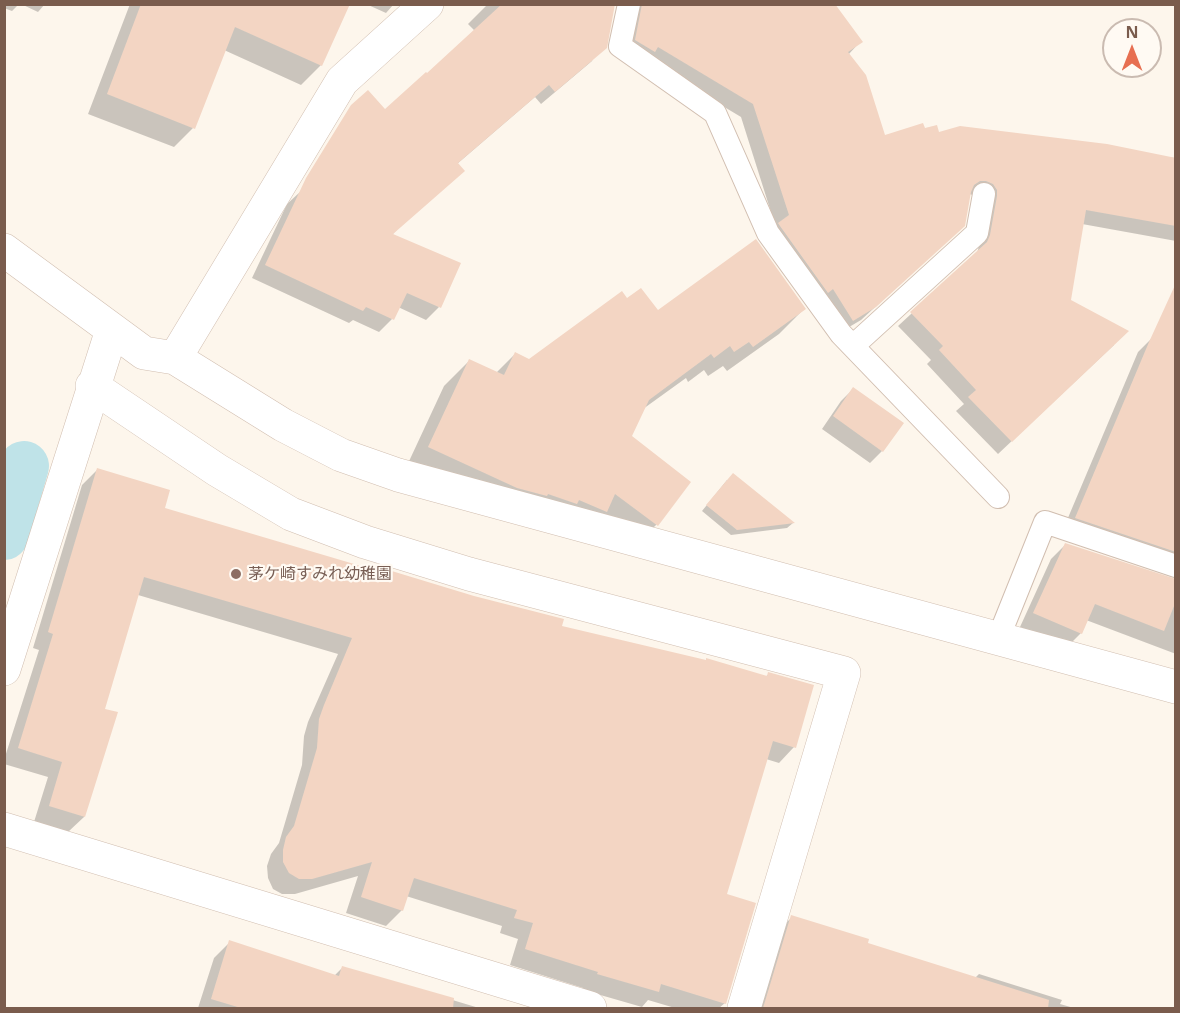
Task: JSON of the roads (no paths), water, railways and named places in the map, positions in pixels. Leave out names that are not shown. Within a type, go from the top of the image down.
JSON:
[{"type":"street","points":[[175,358],[342,81],[427,4]]},
{"type":"street","points":[[4,250],[144,353],[175,358],[283,425],[341,454],[398,475],[1176,687]]},
{"type":"street","points":[[4,669],[92,386],[112,330]]},
{"type":"street","points":[[92,386],[217,470],[291,514],[365,542],[469,574],[844,673],[744,1008]]},
{"type":"street","points":[[4,829],[590,1008]]},
{"type":"lane","points":[[629,4],[620,46],[715,113],[768,233],[841,334],[998,497]]},
{"type":"lane","points":[[853,346],[977,233],[984,194]]},
{"type":"lane","points":[[998,639],[1045,522],[1176,566]]},
{"type":"waterway","points":[[4,535],[24,466]]},
{"type":"place","name":"茅ケ崎すみれ幼稚園","points":[[236,574]]}]
